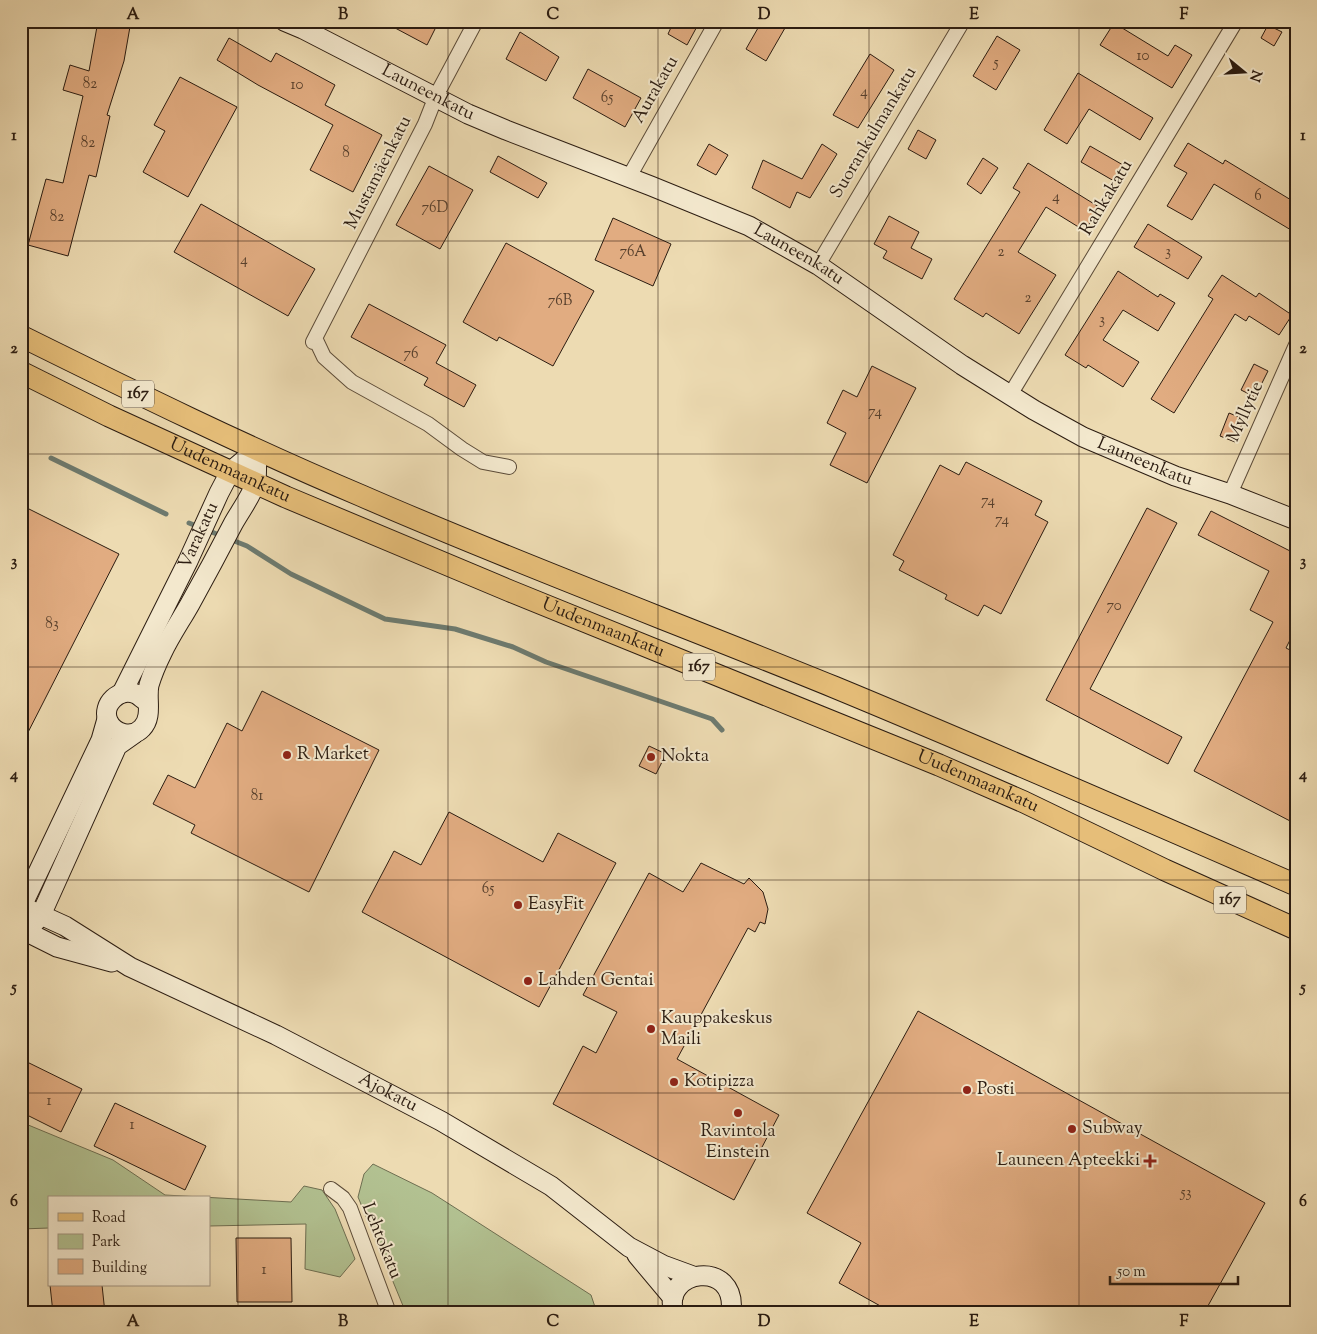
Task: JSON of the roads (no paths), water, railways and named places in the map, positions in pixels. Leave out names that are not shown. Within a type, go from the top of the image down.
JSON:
[{"type":"main road","name":"Uudenmaankatu","points":[[21,336],[158,404],[365,498],[1002,757],[1296,885]]},
{"type":"main road","name":"Uudenmaankatu","points":[[21,372],[109,416],[255,484],[510,591],[939,765],[1024,802],[1173,874],[1296,929]]},
{"type":"street","name":"Launeenkatu","points":[[284,21],[436,96],[468,114],[749,226],[818,264],[954,359],[1010,395],[1083,437],[1175,476],[1230,494],[1296,520]]},
{"type":"street","name":"Mustamäenkatu","points":[[476,21],[436,96],[426,124],[314,340],[324,357],[352,382],[428,424],[483,462],[509,467]]},
{"type":"street","name":"Aurakatu","points":[[629,177],[717,21]]},
{"type":"street","name":"Suorankulmankatu","points":[[818,264],[963,21]]},
{"type":"street","name":"Rahkakatu","points":[[1010,395],[1236,21]]},
{"type":"street","name":"Myllytie","points":[[1230,494],[1296,345]]},
{"type":"street","name":"Varakatu","points":[[122,693],[230,472],[256,450]]},
{"type":"street","name":"Varakatu","points":[[148,703],[150,685],[162,653],[255,484],[256,450]]},
{"type":"street","points":[[23,930],[41,915],[116,746],[141,730],[149,716],[148,703],[138,694],[122,693],[114,697],[109,703],[106,712],[108,719],[112,727],[118,732],[134,734]]},
{"type":"street","points":[[23,930],[22,906],[101,740],[108,719]]},
{"type":"street","name":"Ajokatu","points":[[22,906],[65,926],[130,967],[276,1035],[441,1122],[551,1186],[629,1247],[692,1276],[703,1275],[720,1280],[730,1294],[733,1309]]},
{"type":"street","name":"Ajokatu","points":[[23,930],[57,946],[130,967]]},
{"type":"street","name":"Lehtokatu","points":[[331,1188],[350,1208],[389,1313]]},
{"type":"street","name":"Ajokatu","points":[[629,1247],[672,1308]]},
{"type":"street","points":[[672,1308],[677,1288],[692,1276]]},
{"type":"waterway","points":[[51,458],[166,514]]},
{"type":"waterway","points":[[189,523],[247,546],[291,574],[385,619],[455,629],[513,647],[546,662],[712,719],[722,730]]},
{"type":"place","name":"R Market","points":[[287,755]]},
{"type":"place","name":"Nokta","points":[[651,757]]},
{"type":"place","name":"EasyFit","points":[[518,905]]},
{"type":"place","name":"Lahden Gentai","points":[[528,981]]},
{"type":"place","name":"Kauppakeskus Maili","points":[[651,1029]]},
{"type":"place","name":"Kotipizza","points":[[674,1082]]},
{"type":"place","name":"Posti","points":[[967,1090]]},
{"type":"place","name":"Ravintola Einstein","points":[[738,1113]]},
{"type":"place","name":"Subway","points":[[1072,1129]]},
{"type":"place","name":"Launeen Apteekki","points":[[1150,1161]]}]
